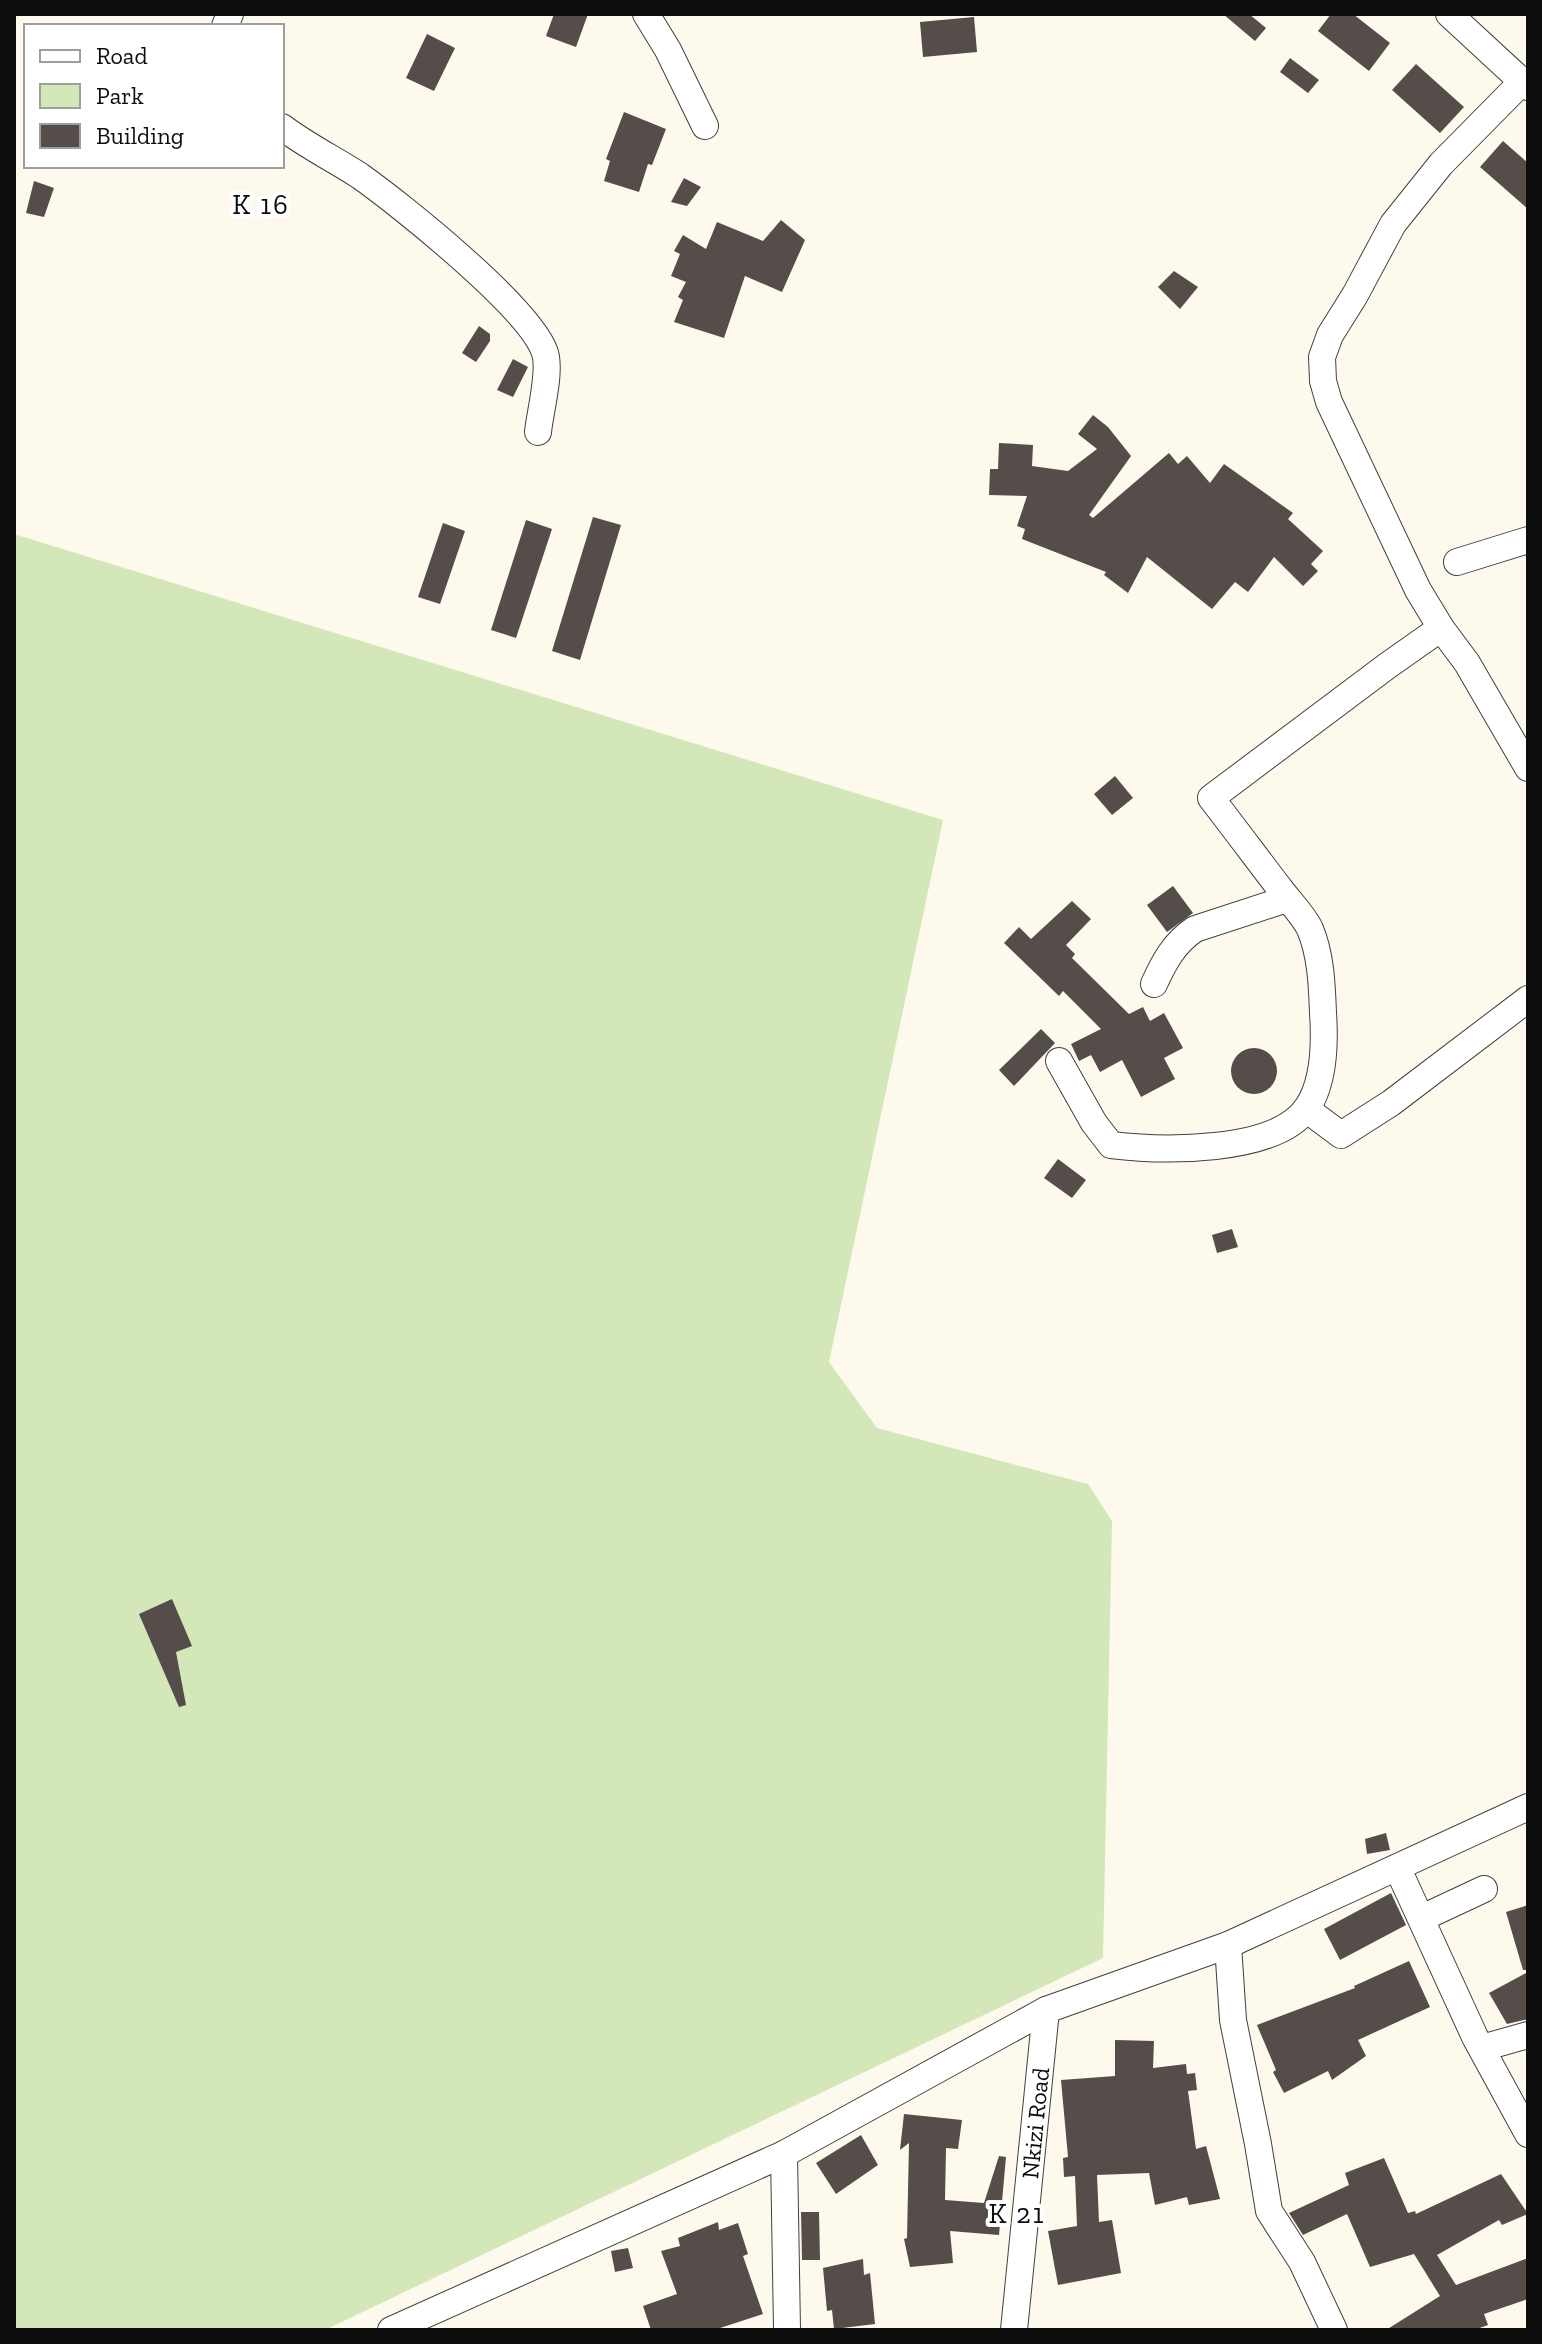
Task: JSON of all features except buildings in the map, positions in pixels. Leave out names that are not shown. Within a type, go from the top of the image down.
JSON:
[{"type":"street","points":[[646,14],[705,126]]},
{"type":"street","points":[[1449,14],[1525,84],[1441,164],[1393,224],[1330,335],[1322,357],[1323,381],[1329,402],[1418,590],[1467,663],[1528,768]]},
{"type":"street","points":[[284,129],[359,176],[497,291],[525,323],[540,341],[546,356],[538,432]]},
{"type":"street","points":[[1457,562],[1528,540]]},
{"type":"street","points":[[1059,1061],[1094,1123],[1111,1145],[1133,1148],[1209,1147],[1249,1141],[1283,1128],[1306,1109],[1318,1085],[1324,1031],[1321,973],[1310,928],[1211,798],[1441,628]]},
{"type":"street","points":[[1154,984],[1167,956],[1182,937],[1195,929],[1287,899]]},
{"type":"street","points":[[1306,1109],[1341,1135],[1391,1103],[1528,999]]},
{"type":"street","points":[[394,2329],[784,2154],[1046,2010],[1228,1945],[1528,1807]]},
{"type":"street","points":[[1398,1869],[1482,2048],[1528,2134]]},
{"type":"street","points":[[1422,1918],[1484,1889]]},
{"type":"street","points":[[1228,1945],[1233,2020],[1269,2211],[1302,2262],[1334,2330]]},
{"type":"street","name":"Nkizi Road","points":[[1014,2330],[1046,2010]]},
{"type":"street","points":[[1482,2048],[1528,2035]]},
{"type":"street","points":[[784,2154],[787,2330]]},
{"type":"green space","points":[[14,534],[943,820],[829,1362],[877,1428],[1088,1484],[1112,1521],[1103,1958],[325,2330],[14,2330]]},
{"type":"district","name":"K 16","points":[[261,204]]},
{"type":"district","name":"K 21","points":[[1017,2213]]}]
